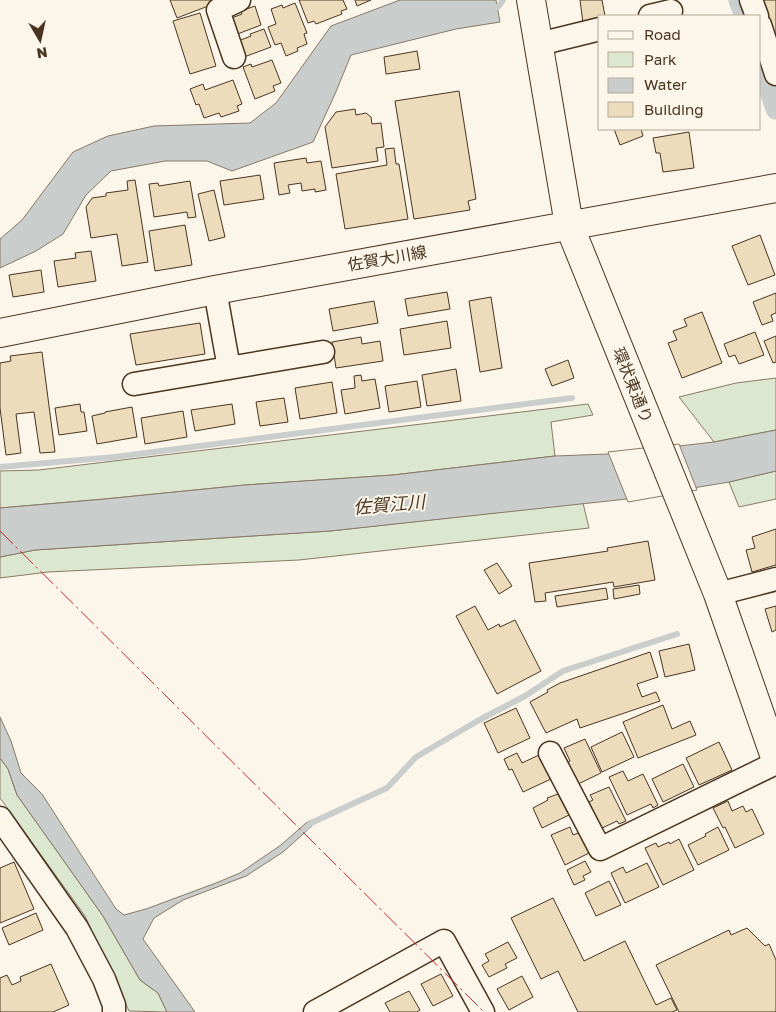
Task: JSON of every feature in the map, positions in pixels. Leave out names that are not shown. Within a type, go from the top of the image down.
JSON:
[{"type":"main road","name":"環状東通り","points":[[531,0],[569,225],[718,594],[776,762]]},
{"type":"main road","name":"佐賀大川線","points":[[0,333],[214,290],[776,188]]},
{"type":"street","points":[[234,57],[218,10],[237,0]]},
{"type":"street","points":[[751,0],[757,15]]},
{"type":"street","points":[[761,28],[776,74]]},
{"type":"street","points":[[539,44],[598,29]]},
{"type":"street","points":[[214,290],[229,368]]},
{"type":"street","points":[[134,384],[323,352]]},
{"type":"street","points":[[718,594],[776,579]]},
{"type":"street","points":[[550,753],[600,849],[776,762]]},
{"type":"street","points":[[0,818],[77,928],[104,979],[114,1005],[114,1012]]},
{"type":"street","points":[[315,1012],[444,941],[483,1012]]},
{"type":"green space","points":[[776,378],[776,430],[714,442],[679,397],[736,383]]},
{"type":"green space","points":[[588,404],[593,415],[551,422],[555,456],[393,475],[245,485],[0,508],[0,471],[39,470]]},
{"type":"green space","points":[[776,471],[776,499],[739,507],[729,482]]},
{"type":"green space","points":[[583,503],[589,528],[299,560],[48,572],[0,578],[0,557],[35,550],[330,531]]},
{"type":"green space","points":[[0,758],[8,769],[17,795],[103,916],[140,980],[158,993],[167,1012],[129,1011],[85,916],[0,798]]},
{"type":"water","points":[[400,0],[496,0],[500,22],[456,29],[351,55],[313,142],[232,171],[207,161],[165,161],[111,171],[86,195],[63,234],[36,251],[0,268],[0,239],[22,220],[73,152],[108,136],[154,126],[250,123],[276,103],[331,26]]},
{"type":"water","name":"佐賀江川","points":[[776,430],[776,471],[729,482],[627,499],[330,531],[35,550],[0,557],[0,508],[245,485],[393,475],[555,456],[608,454],[714,442]]},
{"type":"water","points":[[0,717],[11,741],[21,773],[42,794],[116,909],[124,915],[146,909],[240,873],[281,845],[311,820],[312,826],[283,852],[246,876],[183,900],[154,918],[143,939],[195,1012],[167,1012],[158,993],[140,980],[103,916],[17,795],[8,769],[0,758]]},
{"type":"pier","points":[[679,444],[697,490],[628,502],[608,452]]},
{"type":"building","points":[[170,0],[215,0],[216,3],[177,18]]},
{"type":"building","points":[[299,0],[343,0],[347,9],[341,11],[342,14],[316,24],[314,21],[308,23]]},
{"type":"building","points":[[355,0],[371,0],[357,6]]},
{"type":"building","points":[[580,0],[602,0],[605,15],[598,15],[598,20],[583,23]]},
{"type":"building","points":[[763,0],[776,0],[776,41]]},
{"type":"building","points":[[295,3],[307,33],[304,34],[307,44],[297,48],[298,51],[286,56],[281,43],[275,45],[268,27],[276,24],[271,9],[282,5],[283,8]]},
{"type":"building","points":[[255,6],[261,25],[235,35],[229,19],[242,14],[241,11]]},
{"type":"building","points":[[200,13],[216,66],[190,74],[173,21]]},
{"type":"building","points":[[264,29],[271,47],[244,57],[238,41]]},
{"type":"building","points":[[417,51],[420,69],[386,74],[384,57]]},
{"type":"building","points":[[272,60],[281,83],[273,86],[275,91],[255,99],[243,67],[251,64],[252,67]]},
{"type":"building","points":[[233,80],[242,104],[237,106],[239,111],[221,117],[219,113],[204,118],[199,104],[196,105],[190,89],[203,84],[205,90]]},
{"type":"building","points":[[459,91],[476,199],[468,201],[470,210],[414,219],[395,101]]},
{"type":"building","points":[[355,109],[356,115],[366,113],[371,117],[372,124],[381,123],[384,147],[376,148],[378,161],[332,168],[325,127],[336,112]]},
{"type":"building","points":[[614,130],[641,130],[643,136],[620,145]]},
{"type":"building","points":[[689,132],[694,168],[663,172],[660,153],[656,153],[653,138]]},
{"type":"building","points":[[394,148],[396,164],[399,164],[408,219],[345,229],[336,174],[387,165],[385,149]]},
{"type":"building","points":[[306,158],[307,163],[321,161],[326,190],[315,192],[315,189],[302,191],[301,183],[288,185],[290,193],[279,195],[274,163]]},
{"type":"building","points":[[260,175],[264,199],[224,205],[220,181]]},
{"type":"building","points":[[135,180],[148,262],[122,266],[117,234],[91,238],[86,207],[92,198],[106,196],[106,193],[128,190],[127,181]]},
{"type":"building","points":[[190,181],[196,217],[188,218],[187,212],[154,217],[149,184],[158,183],[159,186]]},
{"type":"building","points":[[214,190],[225,237],[209,241],[198,194]]},
{"type":"building","points":[[185,225],[192,265],[155,271],[149,231]]},
{"type":"building","points":[[760,235],[775,275],[748,285],[732,246]]},
{"type":"building","points":[[91,251],[96,281],[58,287],[54,261],[76,258],[75,253]]},
{"type":"building","points":[[41,270],[44,292],[13,297],[9,275]]},
{"type":"building","points":[[447,292],[450,309],[408,316],[405,299]]},
{"type":"building","points":[[776,293],[776,313],[771,315],[773,321],[762,325],[753,302]]},
{"type":"building","points":[[491,297],[502,368],[480,372],[469,301]]},
{"type":"building","points":[[374,301],[378,323],[333,331],[329,309]]},
{"type":"building","points":[[702,312],[722,363],[682,378],[668,343],[677,340],[673,331],[687,326],[684,319]]},
{"type":"building","points":[[447,321],[451,348],[404,355],[400,329]]},
{"type":"building","points":[[200,323],[205,354],[136,365],[130,334]]},
{"type":"building","points":[[755,332],[764,355],[739,364],[735,355],[729,357],[724,344]]},
{"type":"building","points":[[776,336],[776,362],[773,363],[764,341]]},
{"type":"building","points":[[361,337],[362,344],[380,341],[383,361],[336,368],[332,342]]},
{"type":"building","points":[[42,352],[55,452],[40,453],[34,412],[16,414],[21,453],[6,455],[0,408],[0,363],[11,361],[10,356]]},
{"type":"building","points":[[568,360],[574,378],[552,386],[545,369]]},
{"type":"building","points":[[456,369],[461,401],[427,406],[422,375]]},
{"type":"building","points":[[361,375],[362,381],[375,379],[380,408],[345,414],[341,390],[355,388],[354,376]]},
{"type":"building","points":[[417,381],[421,407],[389,412],[385,386]]},
{"type":"building","points":[[332,382],[337,413],[300,419],[295,388]]},
{"type":"building","points":[[284,398],[288,422],[260,426],[256,402]]},
{"type":"building","points":[[80,404],[81,412],[84,412],[87,431],[59,435],[55,408]]},
{"type":"building","points":[[232,404],[235,424],[195,431],[191,410]]},
{"type":"building","points":[[132,407],[137,437],[97,444],[92,416]]},
{"type":"building","points":[[183,411],[187,437],[145,444],[141,418]]},
{"type":"building","points":[[776,529],[776,565],[752,572],[746,550],[755,548],[752,537]]},
{"type":"building","points":[[648,541],[655,580],[614,587],[613,582],[545,593],[546,601],[535,602],[529,563],[608,551],[607,548]]},
{"type":"building","points":[[497,563],[512,586],[499,594],[484,570]]},
{"type":"building","points":[[639,585],[640,594],[614,599],[613,589]]},
{"type":"building","points":[[606,588],[608,599],[557,607],[555,596]]},
{"type":"building","points":[[475,606],[488,630],[499,624],[500,627],[515,620],[541,671],[497,694],[456,616]]},
{"type":"building","points":[[776,606],[776,630],[772,632],[765,609]]},
{"type":"building","points":[[689,644],[695,670],[665,677],[659,651]]},
{"type":"building","points":[[650,652],[658,677],[637,684],[642,697],[656,692],[660,701],[580,728],[577,719],[546,733],[530,702],[560,683]]},
{"type":"building","points":[[663,705],[672,729],[690,721],[696,735],[638,758],[623,722]]},
{"type":"building","points":[[516,708],[530,738],[498,753],[484,723]]},
{"type":"building","points":[[622,732],[634,757],[602,772],[591,747]]},
{"type":"building","points":[[585,739],[601,773],[576,785],[566,763],[570,761],[564,748]]},
{"type":"building","points":[[719,742],[732,770],[699,785],[686,758]]},
{"type":"building","points":[[517,753],[522,763],[539,755],[551,779],[523,792],[512,769],[509,770],[504,759]]},
{"type":"building","points":[[683,764],[694,787],[663,802],[652,779]]},
{"type":"building","points":[[623,771],[628,781],[643,774],[658,805],[653,808],[651,804],[627,815],[609,777]]},
{"type":"building","points":[[609,787],[626,821],[619,824],[617,821],[598,830],[589,813],[593,811],[589,802],[593,800],[590,795]]},
{"type":"building","points":[[558,794],[569,815],[542,828],[533,808],[548,800],[547,798]]},
{"type":"building","points":[[728,801],[732,811],[743,806],[746,812],[752,809],[764,834],[735,848],[713,808]]},
{"type":"building","points":[[570,827],[573,835],[581,832],[591,852],[565,865],[551,835]]},
{"type":"building","points":[[718,827],[729,850],[698,865],[688,845],[706,836],[705,834]]},
{"type":"building","points":[[679,839],[694,870],[663,885],[645,848],[656,843],[658,847],[669,842],[670,844]]},
{"type":"building","points":[[585,861],[591,872],[583,876],[585,880],[574,885],[567,870]]},
{"type":"building","points":[[14,862],[34,909],[0,923],[0,868]]},
{"type":"building","points":[[647,863],[659,887],[625,903],[611,873],[623,867],[626,873]]},
{"type":"building","points":[[609,881],[621,905],[596,916],[585,893]]},
{"type":"building","points":[[553,898],[584,961],[625,941],[656,1005],[671,998],[677,1010],[672,1012],[578,1012],[558,971],[541,979],[511,918]]},
{"type":"building","points":[[36,913],[43,930],[9,945],[2,928]]},
{"type":"building","points":[[747,928],[765,946],[769,944],[776,960],[776,1012],[679,1012],[656,965],[729,930],[731,935]]},
{"type":"building","points":[[508,942],[517,958],[505,964],[507,968],[489,977],[482,965],[489,961],[485,954]]},
{"type":"building","points":[[51,964],[69,1005],[53,1012],[0,1012],[0,978],[7,975],[12,985],[21,981],[20,977]]},
{"type":"building","points":[[441,974],[453,996],[433,1006],[421,984]]},
{"type":"building","points":[[522,976],[533,997],[509,1010],[497,989]]},
{"type":"building","points":[[409,991],[420,1010],[417,1012],[390,1012],[385,1003]]},
{"type":"waterway","points":[[490,8],[498,7],[503,0]]},
{"type":"waterway","points":[[739,0],[745,15]]},
{"type":"waterway","points":[[761,64],[776,109]]},
{"type":"waterway","points":[[0,467],[115,457],[572,398]]},
{"type":"waterway","points":[[306,828],[311,823],[387,788],[416,757],[525,696],[563,671],[677,634]]},
{"type":"power","points":[[0,531],[484,1012]]}]
